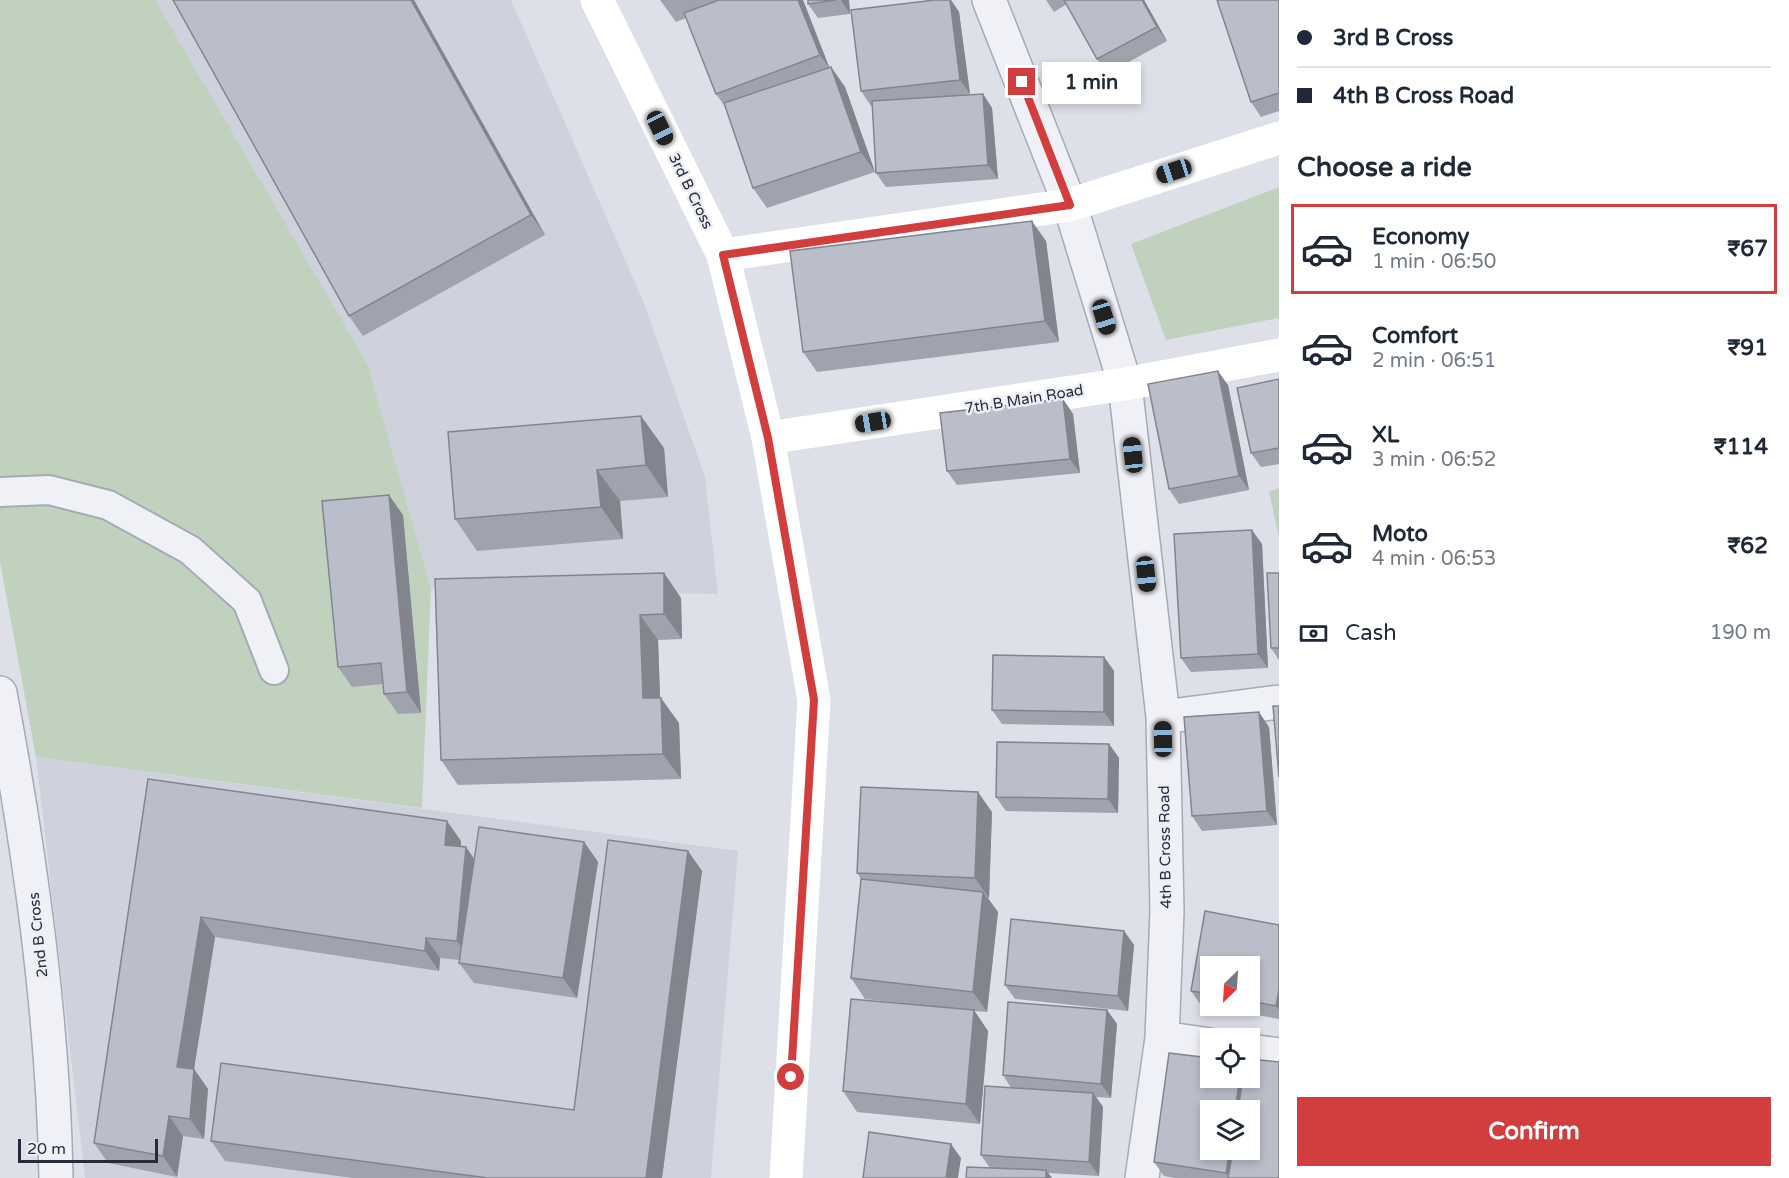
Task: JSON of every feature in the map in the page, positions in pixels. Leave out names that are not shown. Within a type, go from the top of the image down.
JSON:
[{"type":"street","name":"3rd B Cross","points":[[597,0],[723,255],[768,438],[814,700],[786,1178]]},
{"type":"street","name":"4th B Cross Road","points":[[989,0],[1070,205],[1125,384],[1163,717],[1167,911],[1162,1038],[1142,1178]]},
{"type":"street","points":[[723,255],[1070,205],[1279,138]]},
{"type":"street","name":"7th B Main Road","points":[[768,438],[1125,384],[1279,355]]},
{"type":"street","name":"2nd B Cross","points":[[0,693],[18,788],[36,909],[48,1030],[56,1178]]},
{"type":"street","points":[[1163,717],[1279,702]]},
{"type":"street","points":[[1162,1038],[1200,1044]]},
{"type":"street","points":[[1260,1052],[1279,1055]]},
{"type":"lane","points":[[0,492],[49,490],[108,506],[190,550],[247,601],[274,670]]},
{"type":"shaded area","points":[[0,0],[511,0],[644,303],[705,477],[718,594],[431,588],[368,365]]},
{"type":"shaded area","points":[[36,757],[738,851],[711,1178],[85,1178]]},
{"type":"green space","points":[[0,0],[155,0],[368,365],[431,588],[422,808],[36,757],[0,562]]},
{"type":"green space","points":[[1279,187],[1279,318],[1166,340],[1131,244]]},
{"type":"green space","points":[[1279,489],[1279,538],[1269,491]]},
{"type":"building","points":[[173,0],[411,0],[531,215],[349,316]]},
{"type":"building","points":[[719,0],[798,0],[820,55],[716,94],[684,13]]},
{"type":"building","points":[[808,0],[836,0],[808,4]]},
{"type":"building","points":[[950,0],[960,80],[861,91],[851,10]]},
{"type":"building","points":[[1064,0],[1142,0],[1157,27],[1097,59]]},
{"type":"building","points":[[1217,0],[1279,0],[1279,93],[1251,102]]},
{"type":"building","points":[[831,67],[861,152],[753,188],[724,103]]},
{"type":"building","points":[[983,94],[988,165],[876,173],[872,101]]},
{"type":"building","points":[[1032,221],[1045,321],[803,352],[790,251]]},
{"type":"building","points":[[1218,371],[1239,476],[1169,489],[1148,384]]},
{"type":"building","points":[[1279,379],[1279,448],[1251,453],[1237,388]]},
{"type":"building","points":[[1063,399],[1070,459],[947,471],[940,413]]},
{"type":"building","points":[[641,416],[646,465],[597,470],[601,507],[455,519],[448,432]]},
{"type":"building","points":[[389,495],[407,692],[384,694],[381,663],[338,667],[322,501]]},
{"type":"building","points":[[1252,530],[1258,654],[1181,658],[1174,534]]},
{"type":"building","points":[[664,573],[664,614],[640,615],[643,698],[661,698],[663,754],[441,760],[435,579]]},
{"type":"building","points":[[1267,573],[1279,573],[1279,648],[1271,648]]},
{"type":"building","points":[[993,655],[1104,657],[1104,712],[992,710]]},
{"type":"building","points":[[1273,706],[1279,706],[1279,777]]},
{"type":"building","points":[[1259,712],[1267,811],[1192,816],[1184,717]]},
{"type":"building","points":[[997,742],[1109,744],[1108,799],[996,797]]},
{"type":"building","points":[[148,779],[447,821],[445,845],[466,847],[457,941],[426,938],[425,951],[201,917],[177,1067],[194,1069],[190,1119],[169,1116],[163,1156],[94,1143]]},
{"type":"building","points":[[861,787],[978,792],[975,878],[857,873]]},
{"type":"building","points":[[479,827],[584,842],[563,978],[459,963]]},
{"type":"building","points":[[608,840],[688,851],[646,1178],[488,1178],[211,1141],[221,1063],[574,1110]]},
{"type":"building","points":[[861,879],[983,892],[973,992],[851,978]]},
{"type":"building","points":[[1205,911],[1279,925],[1279,989],[1276,1006],[1260,1003],[1260,956],[1200,956],[1200,992],[1191,991]]},
{"type":"building","points":[[1011,919],[1124,931],[1118,996],[1005,985]]},
{"type":"building","points":[[851,999],[974,1010],[966,1104],[843,1091]]},
{"type":"building","points":[[1008,1002],[1107,1010],[1101,1084],[1003,1075]]},
{"type":"building","points":[[1169,1053],[1200,1057],[1200,1088],[1238,1088],[1237,1100],[1200,1100],[1200,1160],[1228,1160],[1226,1173],[1154,1162]]},
{"type":"building","points":[[1260,1060],[1279,1062],[1279,1178],[1228,1178],[1231,1160],[1260,1160],[1260,1100],[1240,1100],[1241,1088],[1260,1088]]},
{"type":"building","points":[[985,1086],[1093,1093],[1089,1162],[981,1155]]},
{"type":"building","points":[[869,1132],[951,1144],[946,1178],[863,1178]]},
{"type":"building","points":[[967,1167],[1046,1170],[1046,1178],[966,1178]]},
{"type":"route","points":[[791,1077],[814,700],[768,438],[723,255],[1070,205],[1022,82]]}]
